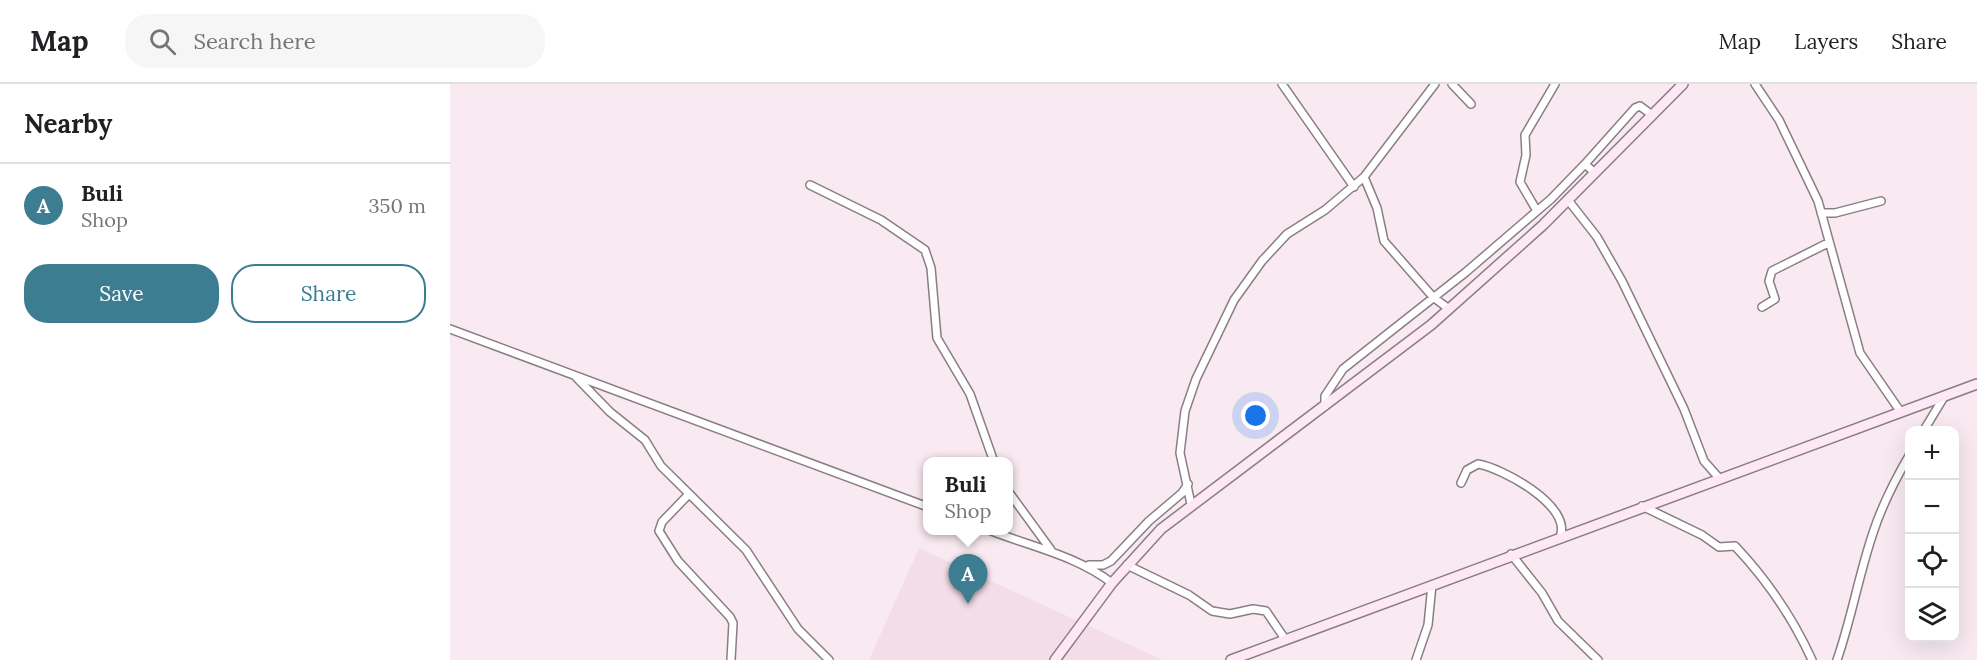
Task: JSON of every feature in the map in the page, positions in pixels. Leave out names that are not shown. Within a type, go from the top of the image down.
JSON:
[{"type":"main road","points":[[1054,660],[1112,583],[1161,529],[1191,504],[1325,406],[1449,309],[1568,200],[1683,84]]},
{"type":"main road","points":[[1231,660],[1642,506],[1977,384]]},
{"type":"street","points":[[1282,84],[1354,187]]},
{"type":"street","points":[[1191,504],[1180,453],[1185,411],[1196,380],[1234,300],[1262,261],[1287,234],[1325,210],[1364,177],[1435,84]]},
{"type":"street","points":[[1452,84],[1471,104]]},
{"type":"street","points":[[1537,211],[1520,182],[1526,155],[1525,135],[1555,84]]},
{"type":"street","points":[[1755,84],[1784,130],[1804,170],[1821,213],[1860,353],[1900,411]]},
{"type":"street","points":[[1325,406],[1325,396],[1343,369],[1537,211],[1585,164],[1635,108],[1640,106],[1652,116]]},
{"type":"street","points":[[1585,164],[1595,173]]},
{"type":"street","points":[[1364,177],[1377,208],[1384,241],[1434,297],[1449,309]]},
{"type":"street","points":[[810,185],[881,220],[921,246],[928,254],[937,338],[970,394],[992,457]]},
{"type":"street","points":[[1568,200],[1597,237],[1622,281],[1684,409],[1704,461],[1719,478]]},
{"type":"street","points":[[1821,213],[1881,201]]},
{"type":"street","points":[[1762,307],[1775,299],[1769,280],[1772,271],[1828,243]]},
{"type":"street","points":[[450,329],[923,506]]},
{"type":"street","points":[[574,375],[610,412],[645,441],[661,466],[746,550],[798,629],[828,660]]},
{"type":"street","points":[[1926,426],[1944,397]]},
{"type":"street","points":[[1837,660],[1873,531],[1890,488],[1905,462]]},
{"type":"street","points":[[1461,483],[1467,470],[1478,464],[1522,483],[1556,511],[1562,526],[1560,537]]},
{"type":"street","points":[[1087,565],[1102,565],[1111,561],[1149,521],[1182,493],[1188,484]]},
{"type":"street","points":[[689,494],[662,522],[659,531],[678,561],[730,617],[733,623],[732,660]]},
{"type":"street","points":[[1013,498],[1051,550]]},
{"type":"street","points":[[1642,506],[1719,547],[1736,546],[1769,584],[1800,634],[1812,660]]},
{"type":"street","points":[[1002,535],[1051,550],[1087,565],[1112,583]]},
{"type":"street","points":[[1511,555],[1542,593],[1558,621],[1598,660]]},
{"type":"street","points":[[1127,566],[1189,595],[1212,611],[1230,614],[1253,609],[1266,611],[1286,639]]},
{"type":"street","points":[[1416,660],[1428,625],[1432,585]]},
{"type":"shaded area","points":[[919,548],[1163,660],[869,660]]},
{"type":"place","name":"Buli","points":[[968,604]]}]
